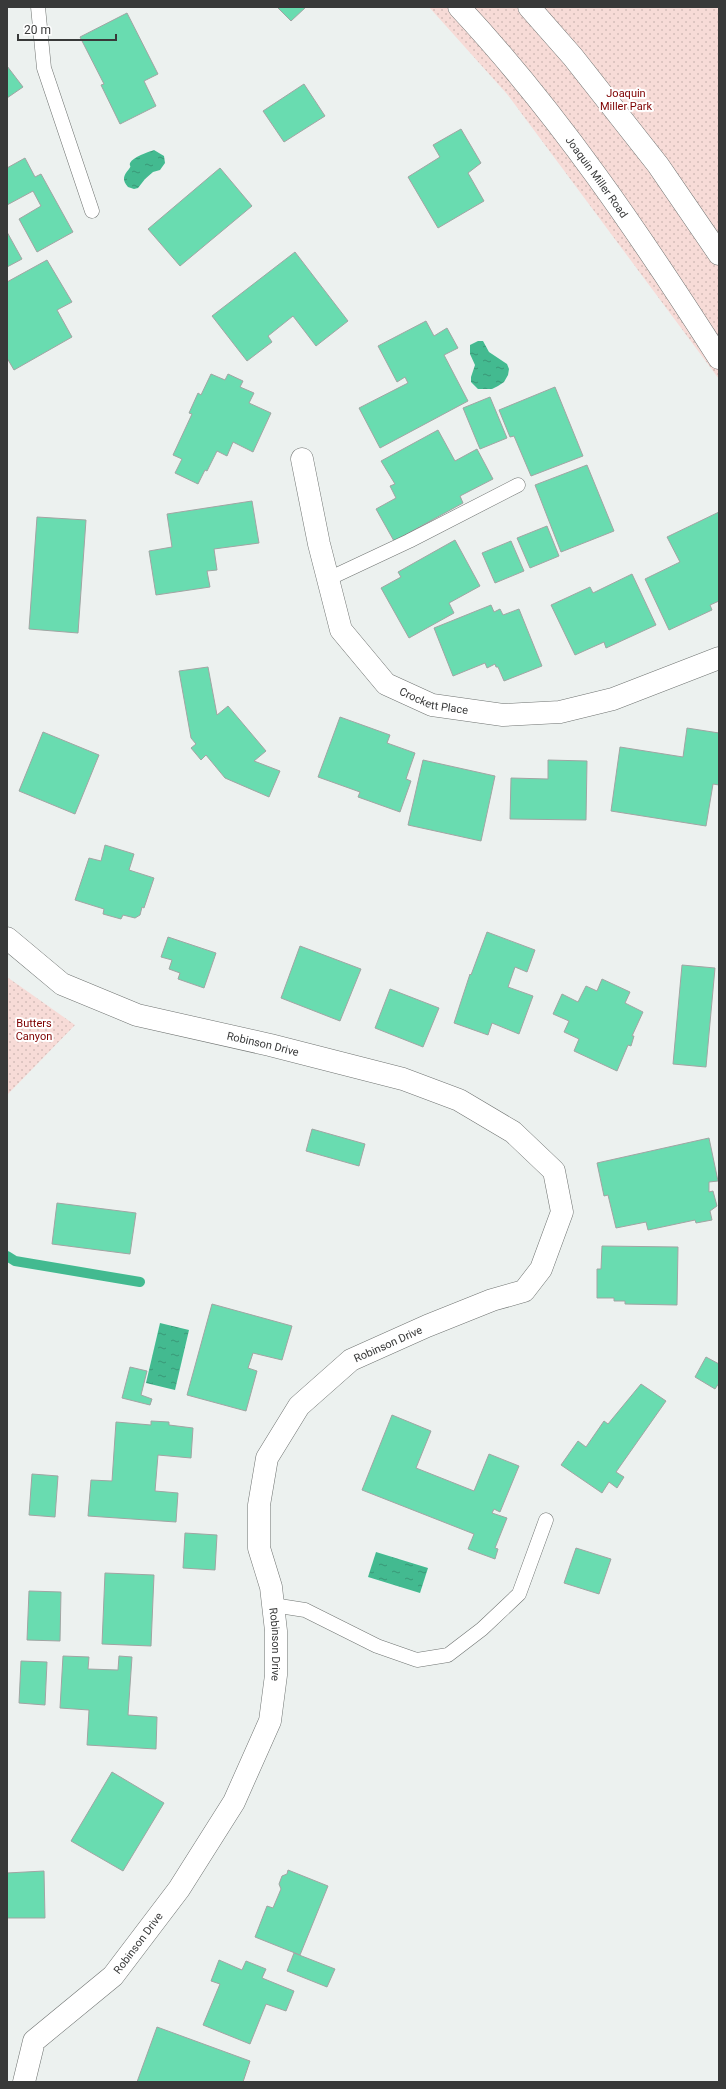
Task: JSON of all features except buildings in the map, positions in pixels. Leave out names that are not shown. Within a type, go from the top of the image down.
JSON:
[{"type":"street","name":"Joaquin Miller Road","points":[[459,7],[490,40],[588,164],[660,266],[719,358]]},
{"type":"street","points":[[529,7],[573,56],[658,165],[719,254]]},
{"type":"street","name":"Crockett Place","points":[[302,459],[328,579],[341,630],[386,684],[432,705],[503,715],[560,712],[613,699],[719,658]]},
{"type":"street","name":"Robinson Drive","points":[[7,938],[62,984],[137,1015],[270,1045],[403,1079],[458,1100],[513,1132],[554,1171],[562,1212],[541,1269],[524,1291],[492,1300],[351,1360],[299,1406],[267,1458],[259,1505],[259,1548],[271,1587],[276,1631],[276,1675],[270,1721],[234,1802],[179,1889],[113,1976],[34,2041],[24,2082]]},
{"type":"lane","points":[[38,7],[44,68],[92,212]]},
{"type":"lane","points":[[328,579],[409,541],[518,485]]},
{"type":"lane","points":[[273,1605],[305,1610],[377,1646],[417,1660],[448,1655],[482,1630],[519,1594],[546,1520]]},
{"type":"green space","name":"Joaquin Miller Park","points":[[429,7],[719,7],[719,379],[507,94]]},
{"type":"green space","name":"Butters Canyon","points":[[7,977],[75,1025],[7,1095]]},
{"type":"water","points":[[154,150],[164,156],[165,163],[160,170],[153,172],[145,179],[138,188],[134,189],[128,187],[124,178],[130,167],[130,163],[137,157]]},
{"type":"water","points":[[478,341],[483,341],[489,352],[507,364],[509,369],[508,375],[504,382],[492,389],[478,389],[471,382],[475,365],[470,354],[470,345]]},
{"type":"water","points":[[160,1323],[189,1330],[175,1390],[146,1383]]},
{"type":"water","points":[[376,1552],[428,1568],[420,1593],[368,1577]]},
{"type":"waterway","points":[[7,1256],[15,1261],[140,1282]]}]
